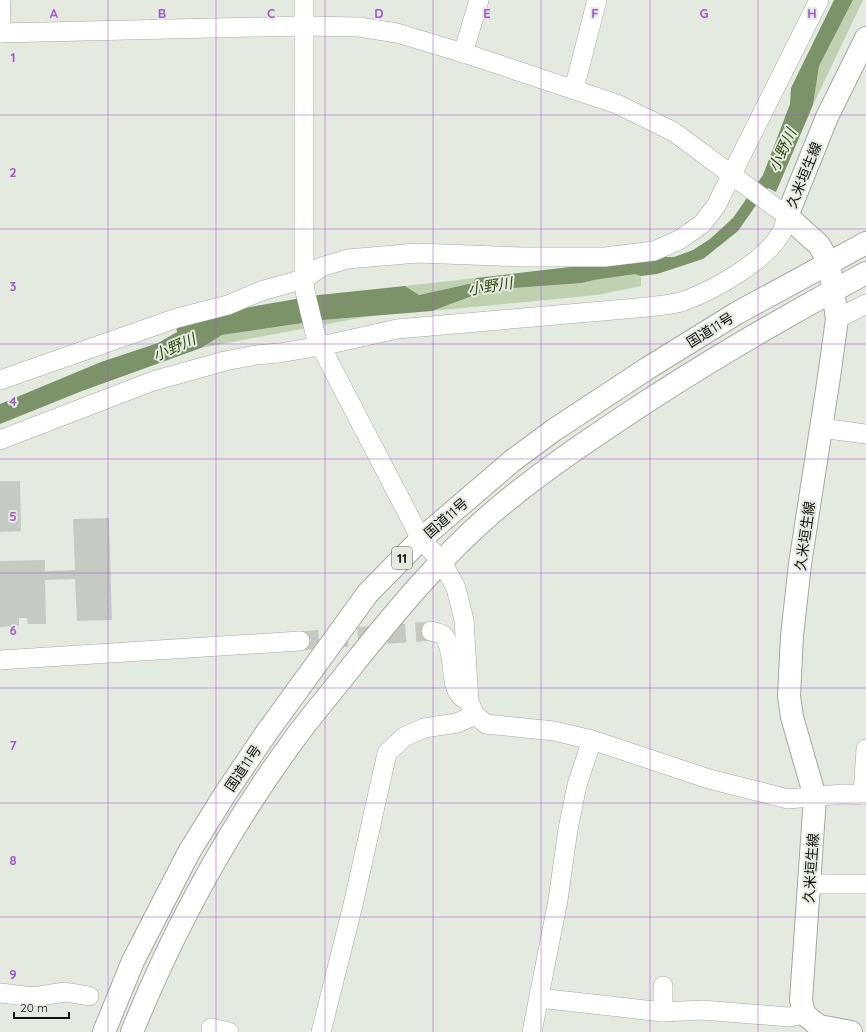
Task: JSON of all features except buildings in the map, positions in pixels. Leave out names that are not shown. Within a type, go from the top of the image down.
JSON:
[{"type":"main road","name":"久米垣生線","points":[[804,1014],[801,1000],[816,797],[792,717],[789,696],[792,636],[800,564],[836,319],[834,290],[829,262],[819,246],[783,212],[866,38]]},
{"type":"main road","name":"国道11号","points":[[104,1032],[133,961],[189,852],[225,794],[327,647],[363,599],[422,539],[512,461],[554,430],[648,368],[731,317],[866,243]]},
{"type":"main road","name":"国道11号","points":[[132,1032],[185,916],[211,867],[246,811],[295,738],[389,620],[442,562],[490,515],[573,450],[704,365],[866,273]]},
{"type":"main road","points":[[804,1014],[818,1026],[851,1032]]},
{"type":"street","points":[[0,440],[153,381],[225,361],[256,355],[279,353],[318,342],[397,329],[648,307],[683,301],[712,289],[752,264],[775,243],[782,232],[783,212],[669,129],[617,104],[463,53],[397,33],[359,27],[303,26],[0,33],[1,0]]},
{"type":"street","points":[[304,0],[304,285],[318,342],[422,539],[442,562],[456,588],[464,620],[472,709]]},
{"type":"street","points":[[463,53],[479,0]]},
{"type":"street","points":[[574,89],[597,0]]},
{"type":"street","points":[[0,380],[177,318],[228,305],[261,291],[304,285],[321,267],[348,259],[417,253],[523,258],[605,257],[654,251],[679,240],[702,224],[716,206],[734,175],[819,0]]},
{"type":"street","points":[[836,319],[866,304]]},
{"type":"street","points":[[821,428],[866,434]]},
{"type":"street","points":[[431,631],[442,634],[448,643],[457,688],[460,695],[486,724],[554,731],[592,740],[709,779],[788,799],[843,794],[864,795],[866,749]]},
{"type":"street","points":[[0,660],[300,641]]},
{"type":"street","points":[[321,1032],[353,905],[387,753],[404,737],[424,728],[457,723],[472,709]]},
{"type":"street","points":[[532,1032],[558,900],[568,829],[577,785],[592,740]]},
{"type":"street","points":[[810,884],[865,884]]},
{"type":"street","points":[[663,986],[663,1012]]},
{"type":"street","points":[[0,993],[33,997],[65,992],[89,996]]},
{"type":"street","points":[[539,998],[663,1012],[702,1010],[789,1017],[804,1014]]},
{"type":"shaded area","points":[[853,0],[863,0],[813,105],[819,66]]},
{"type":"shaded area","points":[[635,273],[641,276],[641,286],[597,295],[432,311],[488,290],[582,283]]},
{"type":"shaded area","points":[[476,278],[473,283],[419,295],[405,286]]},
{"type":"shaded area","points":[[365,317],[201,348],[222,335],[323,320]]},
{"type":"water","name":"小野川","points":[[834,0],[853,0],[819,66],[813,105],[776,192],[768,188],[738,231],[703,259],[657,274],[641,276],[635,274],[582,283],[488,290],[432,311],[323,320],[222,335],[201,348],[82,391],[0,424],[0,404],[101,362],[158,343],[177,332],[176,326],[244,308],[319,295],[405,286],[419,295],[473,283],[476,278],[655,257],[674,257],[693,250],[710,239],[733,218],[763,175],[790,104],[791,88]]},
{"type":"tunnel","points":[[300,641],[431,631]]}]
